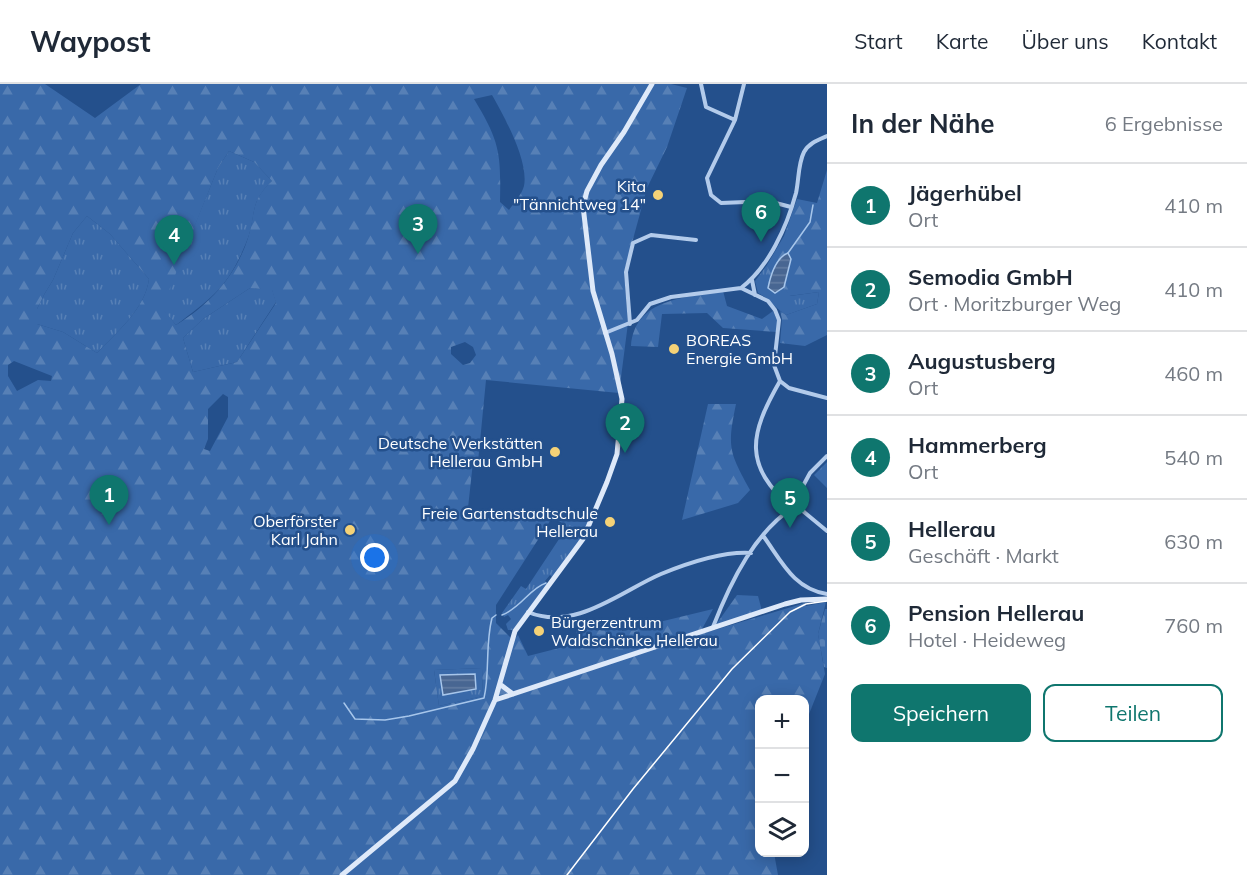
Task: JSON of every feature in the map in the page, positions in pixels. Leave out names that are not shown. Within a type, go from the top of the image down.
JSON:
[{"type":"street","points":[[342,875],[455,781],[473,749],[501,685],[512,637],[528,611],[583,539],[617,454],[622,399],[590,274],[583,206],[587,191],[601,165],[624,132],[652,84]]},
{"type":"street","points":[[701,84],[706,107],[735,120]]},
{"type":"street","points":[[744,84],[735,120],[709,171],[707,186],[711,195],[722,203],[768,201],[791,207]]},
{"type":"street","points":[[606,333],[637,320],[650,304],[671,297],[741,288],[752,280],[769,254],[791,207],[804,152],[810,144],[827,136]]},
{"type":"street","points":[[630,324],[626,272],[633,243],[651,236],[696,240]]},
{"type":"street","points":[[752,280],[756,295]]},
{"type":"street","points":[[741,288],[768,301],[779,320],[774,365],[780,381],[789,388],[827,398]]},
{"type":"street","points":[[780,381],[762,421],[756,458],[759,470],[767,483],[792,508]]},
{"type":"street","points":[[827,456],[802,485],[797,497],[799,504],[827,531]]},
{"type":"street","points":[[713,628],[726,596],[751,553],[792,508],[799,504]]},
{"type":"street","points":[[764,537],[799,583],[812,591],[827,594]]},
{"type":"street","points":[[528,611],[550,617],[586,610],[614,602],[660,574],[692,563],[739,552],[751,553]]},
{"type":"street","points":[[495,700],[801,600],[827,599]]},
{"type":"street","points":[[501,685],[513,694]]},
{"type":"green space","points":[[0,84],[45,84],[95,118],[141,84],[671,84],[687,88],[667,147],[647,188],[624,272],[628,323],[619,393],[486,380],[478,462],[473,462],[467,517],[550,521],[496,605],[496,623],[513,640],[518,635],[528,656],[579,643],[576,631],[619,619],[622,631],[713,609],[702,629],[704,633],[805,603],[806,606],[826,602],[818,634],[825,674],[809,714],[809,695],[755,695],[755,857],[775,857],[778,875],[0,875]],"holes":[[[492,95],[514,139],[523,164],[524,186],[509,210],[500,202],[499,159],[494,138],[474,99]],[[229,151],[254,162],[272,181],[257,201],[243,252],[229,277],[210,299],[176,325],[162,308],[218,168]],[[87,216],[110,234],[149,279],[136,310],[97,353],[63,332],[37,324],[37,309],[53,280],[73,233]],[[250,288],[272,290],[276,303],[237,362],[193,372],[183,338],[203,319]],[[465,342],[473,347],[476,355],[470,363],[463,365],[451,354],[451,347]],[[14,361],[52,376],[51,381],[38,380],[17,391],[8,376],[8,365]],[[223,394],[228,397],[228,417],[210,451],[204,449],[208,439],[208,409]],[[482,668],[483,696],[439,706],[434,670]]]},
{"type":"green space","points":[[229,151],[254,162],[272,181],[259,197],[250,233],[226,281],[200,307],[176,325],[161,308],[218,168]]},
{"type":"green space","points":[[827,170],[827,335],[805,346],[780,343],[782,319],[780,311],[786,315],[817,304],[819,292],[789,296],[784,287],[790,255],[782,256],[769,278],[767,265],[784,236],[797,199],[817,203]]},
{"type":"green space","points":[[87,216],[110,234],[149,279],[136,310],[97,353],[63,332],[37,324],[37,309],[53,280],[73,233]]},
{"type":"green space","points":[[767,265],[771,280],[768,287],[778,292],[784,287],[790,296],[819,292],[817,304],[786,315],[782,313],[758,293],[755,281]]},
{"type":"green space","points":[[250,288],[272,289],[276,302],[237,362],[193,372],[183,338],[203,319]]},
{"type":"green space","points":[[723,291],[727,306],[762,319],[773,311],[777,320],[777,332],[723,328],[707,313],[662,314],[658,347],[631,346],[635,330],[642,318],[652,309],[678,299]]},
{"type":"green space","points":[[708,404],[736,404],[731,430],[732,449],[750,490],[738,503],[682,520]]},
{"type":"green space","points":[[827,462],[827,488],[814,475]]},
{"type":"green space","points":[[559,521],[589,522],[585,533],[553,578],[550,575],[545,581],[548,584],[513,630],[508,630],[506,624],[511,619],[508,615],[504,617],[502,613],[521,586],[526,589],[567,527]]},
{"type":"green space","points":[[737,595],[758,596],[762,611],[715,626]]},
{"type":"green space","points":[[825,609],[827,609],[827,668],[824,667],[818,634]]},
{"type":"green space","points":[[482,668],[483,696],[439,706],[434,670]]},
{"type":"shaded area","points":[[788,253],[791,259],[784,287],[775,293],[768,288],[772,274],[776,264]]},
{"type":"shaded area","points":[[475,674],[476,689],[443,695],[440,675]]},
{"type":"waterway","points":[[788,253],[810,222],[813,205]]},
{"type":"waterway","points":[[502,615],[515,608],[535,589],[546,583]]},
{"type":"waterway","points":[[344,703],[355,719],[385,720],[484,698],[490,628],[492,618],[496,615]]},
{"type":"tram line","points":[[567,875],[633,789],[732,669],[790,612],[806,604],[827,601]]},
{"type":"place","name":"Kita \"Tännichtweg 14\"","points":[[658,195]]},
{"type":"place","name":"Pension Hellerau","points":[[761,242]]},
{"type":"place","name":"Augustusberg","points":[[418,254]]},
{"type":"place","name":"Hammerberg","points":[[174,265]]},
{"type":"place","name":"BOREAS Energie GmbH","points":[[674,349]]},
{"type":"place","name":"Deutsche Werkstätten Hellerau GmbH","points":[[555,452]]},
{"type":"place","name":"Semodia GmbH","points":[[625,453]]},
{"type":"place","name":"Freie Gartenstadtschule Hellerau","points":[[610,522]]},
{"type":"place","name":"Jägerhübel","points":[[109,525]]},
{"type":"place","name":"Hellerau","points":[[790,528]]},
{"type":"place","name":"Oberförster Karl Jahn","points":[[350,530]]},
{"type":"place","name":"Bürgerzentrum Waldschänke Hellerau","points":[[539,631]]}]
